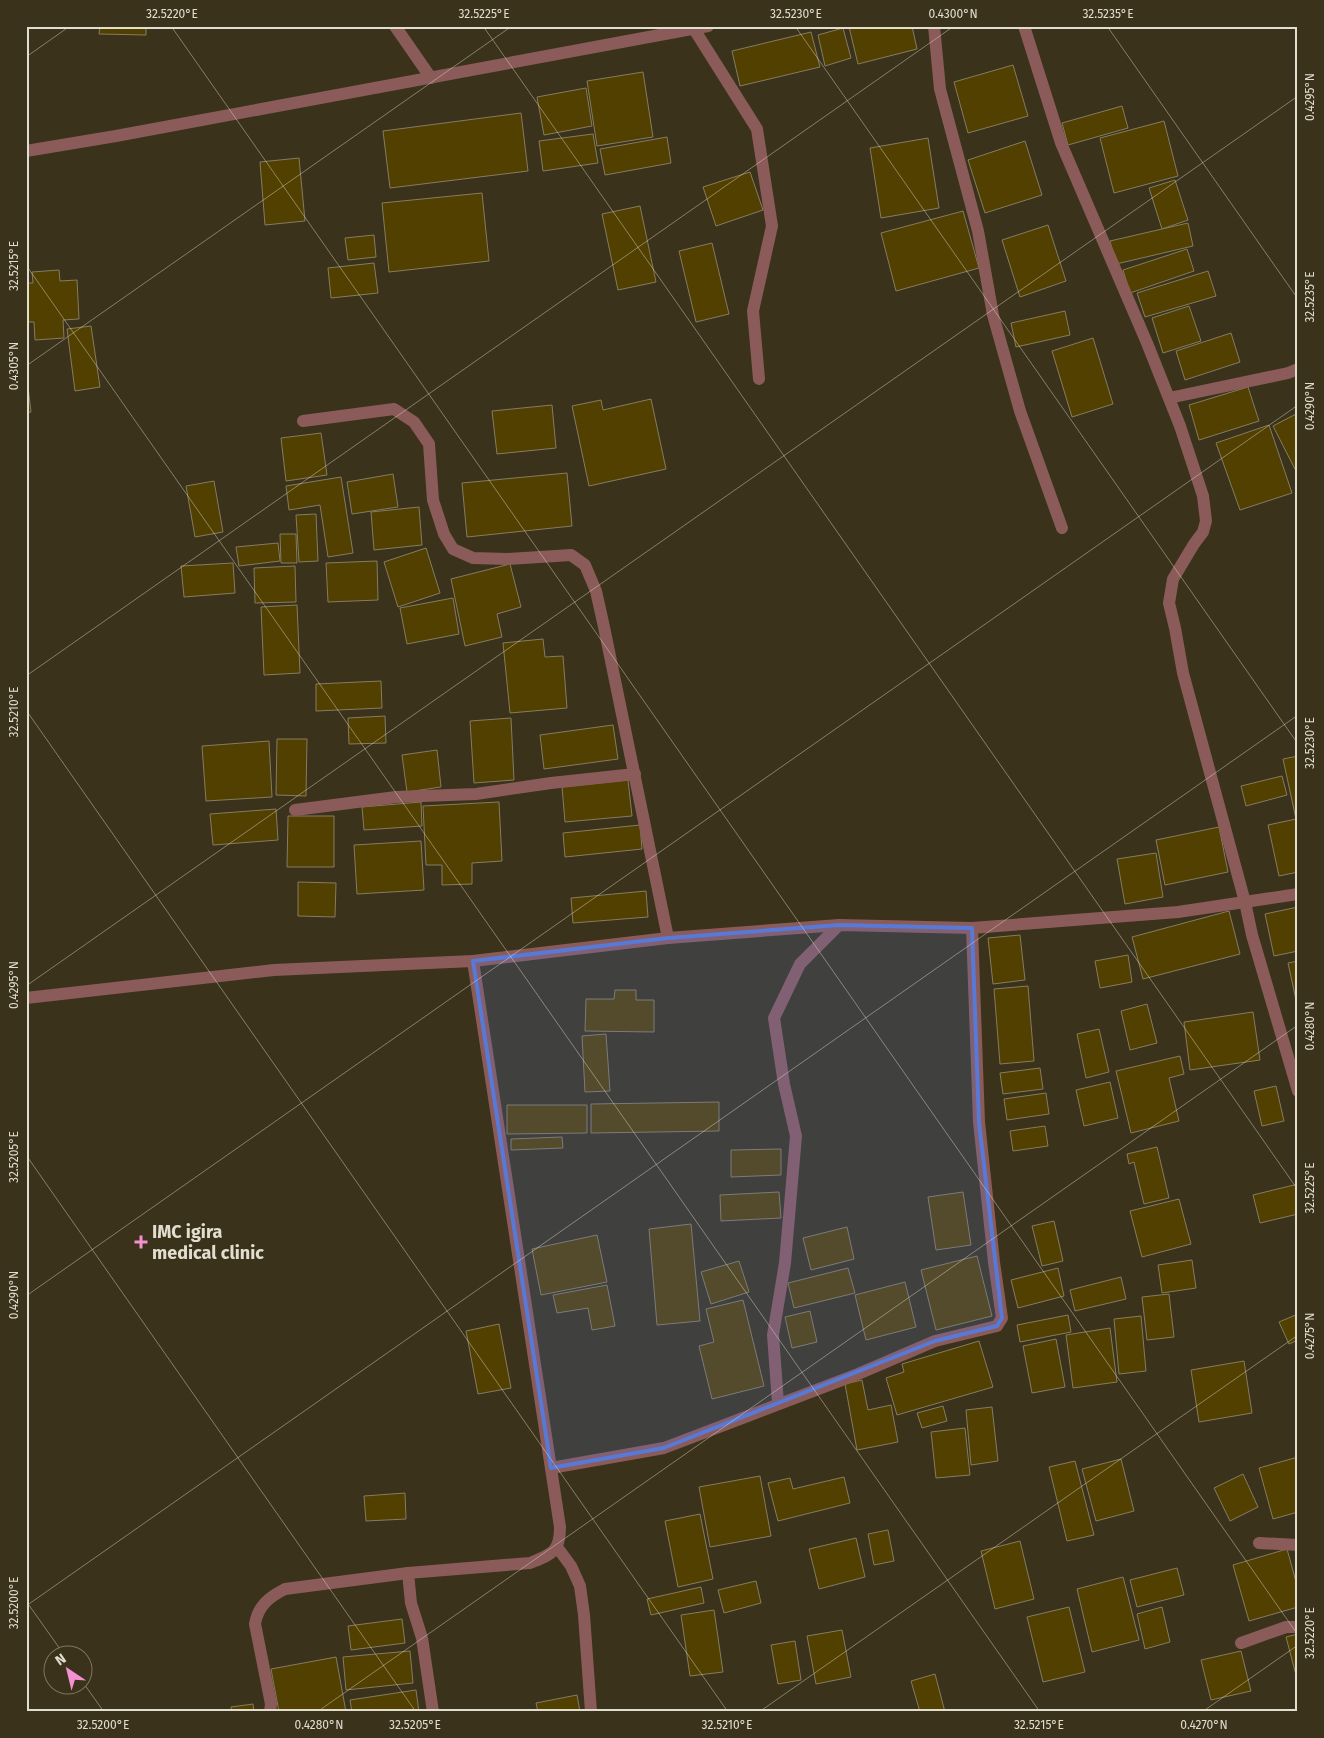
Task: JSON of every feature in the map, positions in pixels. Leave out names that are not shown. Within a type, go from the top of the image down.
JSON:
[{"type":"street","points":[[395,26],[431,78]]},
{"type":"street","points":[[26,151],[708,26]]},
{"type":"street","points":[[934,26],[940,89],[978,231],[993,314],[1020,411],[1062,528]]},
{"type":"street","points":[[1024,26],[1061,143],[1147,343],[1169,398],[1203,496],[1206,521],[1203,532],[1173,579],[1169,603],[1183,672],[1245,902],[1252,935],[1298,1091]]},
{"type":"street","points":[[694,29],[758,130],[772,226],[753,311],[759,379]]},
{"type":"street","points":[[1169,398],[1298,369]]},
{"type":"street","points":[[303,421],[394,409],[414,422],[429,444],[433,500],[444,534],[454,549],[473,558],[507,559],[571,556],[585,565],[596,591],[668,938]]},
{"type":"street","points":[[294,810],[396,797],[476,794],[635,774]]},
{"type":"street","points":[[26,998],[274,970],[473,961],[668,938],[839,925],[972,928],[1178,912],[1298,894]]},
{"type":"street","points":[[778,1403],[773,1335],[784,1263],[796,1136],[784,1084],[774,1018],[800,964],[839,925]]},
{"type":"street","points":[[550,1468],[664,1448],[866,1370],[935,1341],[997,1326],[1002,1318],[979,1122],[972,928]]},
{"type":"street","points":[[270,1712],[271,1704],[255,1624],[257,1614],[272,1595],[285,1589],[408,1573],[530,1563],[546,1557],[557,1547],[560,1538],[560,1527],[473,961]]},
{"type":"street","points":[[1259,1543],[1298,1545]]},
{"type":"street","points":[[557,1547],[571,1566],[580,1586],[591,1712]]},
{"type":"street","points":[[408,1573],[411,1603],[422,1638],[434,1712]]},
{"type":"street","points":[[1241,1643],[1286,1627],[1298,1627]]},
{"type":"highlighted area","points":[[839,925],[972,928],[979,1122],[1002,1318],[997,1326],[935,1341],[664,1448],[551,1468],[473,961],[668,938]]},
{"type":"building","points":[[100,26],[146,26],[146,35],[99,34]]},
{"type":"building","points":[[912,26],[917,49],[858,64],[849,27]]},
{"type":"building","points":[[843,28],[851,58],[825,66],[818,35]]},
{"type":"building","points":[[811,32],[820,67],[740,86],[732,51]]},
{"type":"building","points":[[1013,65],[1028,116],[968,133],[954,82]]},
{"type":"building","points":[[643,72],[653,137],[597,146],[587,81]]},
{"type":"building","points":[[586,88],[592,126],[544,135],[537,97]]},
{"type":"building","points":[[1122,106],[1128,128],[1068,145],[1062,123]]},
{"type":"building","points":[[521,113],[528,171],[390,188],[383,131]]},
{"type":"building","points":[[1164,121],[1178,176],[1114,193],[1100,138]]},
{"type":"building","points":[[593,134],[598,163],[543,171],[539,141]]},
{"type":"building","points":[[667,137],[671,163],[605,175],[600,149]]},
{"type":"building","points":[[928,138],[939,208],[881,218],[870,148]]},
{"type":"building","points":[[1025,141],[1042,195],[985,213],[968,160]]},
{"type":"building","points":[[299,158],[305,221],[265,225],[260,162]]},
{"type":"building","points":[[750,172],[763,210],[716,226],[703,187]]},
{"type":"building","points":[[1175,180],[1188,220],[1162,229],[1149,188]]},
{"type":"building","points":[[482,193],[489,261],[389,272],[382,203]]},
{"type":"building","points":[[640,206],[656,282],[618,290],[602,214]]},
{"type":"building","points":[[963,211],[979,268],[896,291],[881,233]]},
{"type":"building","points":[[1188,223],[1193,246],[1116,264],[1110,241]]},
{"type":"building","points":[[1048,225],[1066,281],[1020,297],[1002,240]]},
{"type":"building","points":[[374,235],[376,257],[348,260],[345,238]]},
{"type":"building","points":[[712,243],[729,314],[696,322],[679,251]]},
{"type":"building","points":[[1187,249],[1194,271],[1130,293],[1123,270]]},
{"type":"building","points":[[374,263],[378,293],[331,298],[328,268]]},
{"type":"building","points":[[59,270],[60,281],[77,280],[79,319],[63,320],[64,338],[35,340],[34,322],[26,322],[26,283],[33,283],[32,272]]},
{"type":"building","points":[[1208,271],[1216,296],[1145,317],[1137,293]]},
{"type":"building","points":[[1189,306],[1201,341],[1163,353],[1152,318]]},
{"type":"building","points":[[1065,311],[1070,335],[1016,347],[1011,323]]},
{"type":"building","points":[[91,326],[100,387],[75,391],[67,329]]},
{"type":"building","points":[[1231,333],[1240,362],[1185,380],[1176,351]]},
{"type":"building","points":[[1093,338],[1113,404],[1072,417],[1052,351]]},
{"type":"building","points":[[26,370],[31,412],[26,413]]},
{"type":"building","points":[[1248,387],[1259,421],[1199,440],[1189,405]]},
{"type":"building","points":[[651,399],[666,469],[589,486],[572,406],[601,400],[603,410]]},
{"type":"building","points":[[552,405],[556,448],[497,454],[492,411]]},
{"type":"building","points":[[1298,413],[1298,473],[1297,473],[1273,426]]},
{"type":"building","points":[[1269,425],[1292,493],[1240,510],[1216,443]]},
{"type":"building","points":[[321,433],[327,475],[286,481],[281,438]]},
{"type":"building","points":[[567,473],[572,526],[467,537],[462,483]]},
{"type":"building","points":[[393,474],[398,507],[352,514],[347,482]]},
{"type":"building","points":[[341,477],[353,553],[328,557],[320,505],[289,510],[286,486]]},
{"type":"building","points":[[214,481],[223,532],[195,537],[186,486]]},
{"type":"building","points":[[419,507],[422,545],[374,550],[371,512]]},
{"type":"building","points":[[316,514],[318,561],[299,562],[296,515]]},
{"type":"building","points":[[280,534],[296,534],[297,563],[281,563]]},
{"type":"building","points":[[278,543],[280,561],[239,566],[236,547]]},
{"type":"building","points":[[426,548],[440,593],[398,607],[384,562]]},
{"type":"building","points":[[377,561],[378,600],[328,602],[326,563]]},
{"type":"building","points":[[233,563],[235,593],[184,597],[181,566]]},
{"type":"building","points":[[510,564],[521,607],[497,614],[502,637],[465,646],[451,579]]},
{"type":"building","points":[[295,566],[296,602],[255,603],[254,568]]},
{"type":"building","points":[[453,598],[459,634],[407,644],[400,608]]},
{"type":"building","points":[[297,605],[300,673],[264,675],[261,607]]},
{"type":"building","points":[[543,639],[545,657],[563,656],[567,708],[510,713],[503,643]]},
{"type":"building","points":[[381,681],[382,708],[316,711],[316,684]]},
{"type":"building","points":[[385,716],[386,743],[349,744],[348,718]]},
{"type":"building","points":[[511,718],[514,780],[474,783],[470,721]]},
{"type":"building","points":[[613,725],[618,759],[544,769],[540,735]]},
{"type":"building","points":[[277,739],[307,739],[306,796],[276,795]]},
{"type":"building","points":[[269,741],[272,797],[206,801],[202,746]]},
{"type":"building","points":[[437,750],[441,787],[407,792],[402,755]]},
{"type":"building","points":[[1298,756],[1298,872],[1279,876],[1268,825],[1296,819],[1283,759]]},
{"type":"building","points":[[1282,776],[1287,795],[1246,806],[1241,786]]},
{"type":"building","points":[[628,780],[632,816],[565,822],[562,787]]},
{"type":"building","points":[[421,802],[422,826],[364,830],[362,807]]},
{"type":"building","points":[[499,802],[502,861],[472,863],[472,884],[442,885],[442,865],[426,865],[423,806]]},
{"type":"building","points":[[276,809],[278,840],[213,845],[210,814]]},
{"type":"building","points":[[288,816],[334,816],[334,867],[287,867]]},
{"type":"building","points":[[640,825],[642,849],[565,857],[563,833]]},
{"type":"building","points":[[1219,827],[1228,872],[1165,885],[1156,840]]},
{"type":"building","points":[[421,841],[424,890],[357,894],[354,845]]},
{"type":"building","points":[[1156,853],[1163,897],[1125,904],[1117,859]]},
{"type":"building","points":[[298,882],[336,883],[335,917],[298,916]]},
{"type":"building","points":[[646,891],[648,917],[573,923],[571,898]]},
{"type":"building","points":[[1298,907],[1298,951],[1274,956],[1265,914]]},
{"type":"building","points":[[1229,911],[1240,954],[1143,979],[1132,937]]},
{"type":"building","points":[[1020,935],[1025,980],[993,984],[988,938]]},
{"type":"building","points":[[1128,955],[1132,982],[1100,988],[1095,961]]},
{"type":"building","points":[[1298,961],[1298,1009],[1288,963]]},
{"type":"building","points":[[1028,986],[1034,1061],[1000,1064],[994,989]]},
{"type":"building","points":[[615,990],[636,990],[636,1000],[654,1000],[654,1032],[585,1031],[586,999],[614,999]]},
{"type":"building","points":[[1147,1004],[1157,1043],[1130,1050],[1121,1011]]},
{"type":"building","points":[[1253,1012],[1260,1060],[1190,1070],[1184,1022]]},
{"type":"building","points":[[1099,1029],[1109,1072],[1086,1078],[1077,1034]]},
{"type":"building","points":[[606,1034],[610,1091],[585,1092],[582,1036]]},
{"type":"building","points":[[1180,1056],[1184,1074],[1169,1078],[1179,1121],[1131,1133],[1116,1071]]},
{"type":"building","points":[[1040,1068],[1043,1089],[1003,1094],[1000,1073]]},
{"type":"building","points":[[1110,1082],[1118,1118],[1084,1126],[1076,1090]]},
{"type":"building","points":[[1276,1086],[1284,1121],[1262,1126],[1254,1091]]},
{"type":"building","points":[[1046,1093],[1049,1114],[1007,1120],[1004,1099]]},
{"type":"building","points":[[719,1102],[719,1131],[591,1133],[591,1104]]},
{"type":"building","points":[[507,1105],[587,1105],[587,1133],[507,1134]]},
{"type":"building","points":[[1045,1126],[1048,1146],[1013,1151],[1010,1131]]},
{"type":"building","points":[[562,1137],[563,1148],[511,1150],[511,1139]]},
{"type":"building","points":[[1157,1147],[1169,1198],[1144,1204],[1134,1162],[1129,1164],[1127,1154]]},
{"type":"building","points":[[781,1149],[781,1175],[731,1177],[731,1150]]},
{"type":"building","points":[[1298,1184],[1298,1214],[1260,1223],[1253,1195]]},
{"type":"building","points":[[779,1192],[781,1218],[721,1221],[720,1195]]},
{"type":"building","points":[[963,1192],[971,1245],[936,1250],[928,1197]]},
{"type":"building","points":[[1179,1199],[1191,1244],[1142,1257],[1130,1211]]},
{"type":"building","points":[[1054,1221],[1063,1261],[1042,1266],[1032,1226]]},
{"type":"building","points":[[691,1224],[700,1321],[657,1325],[649,1229]]},
{"type":"building","points":[[847,1227],[854,1259],[811,1270],[803,1238]]},
{"type":"building","points":[[597,1235],[607,1282],[541,1295],[532,1249]]},
{"type":"building","points":[[977,1256],[992,1316],[936,1330],[921,1270]]},
{"type":"building","points":[[1192,1260],[1196,1288],[1162,1293],[1158,1265]]},
{"type":"building","points":[[739,1261],[749,1292],[711,1304],[701,1272]]},
{"type":"building","points":[[848,1268],[855,1293],[794,1308],[788,1283]]},
{"type":"building","points":[[1058,1268],[1064,1296],[1018,1308],[1011,1280]]},
{"type":"building","points":[[1121,1277],[1126,1299],[1075,1311],[1070,1290]]},
{"type":"building","points":[[905,1282],[916,1327],[866,1340],[855,1295]]},
{"type":"building","points":[[607,1285],[615,1326],[592,1330],[588,1308],[557,1313],[553,1295]]},
{"type":"building","points":[[1169,1294],[1174,1337],[1147,1340],[1142,1297]]},
{"type":"building","points":[[743,1300],[764,1386],[712,1399],[699,1346],[714,1342],[706,1309]]},
{"type":"building","points":[[810,1311],[817,1342],[792,1348],[785,1317]]},
{"type":"building","points":[[1298,1314],[1298,1340],[1289,1344],[1279,1322]]},
{"type":"building","points":[[1068,1315],[1071,1332],[1020,1342],[1017,1325]]},
{"type":"building","points":[[1141,1316],[1146,1371],[1119,1374],[1114,1319]]},
{"type":"building","points":[[499,1324],[511,1388],[478,1394],[466,1331]]},
{"type":"building","points":[[1110,1328],[1117,1382],[1073,1388],[1066,1335]]},
{"type":"building","points":[[1056,1339],[1065,1387],[1032,1393],[1023,1346]]},
{"type":"building","points":[[979,1341],[993,1387],[897,1415],[886,1378],[904,1372],[902,1364]]},
{"type":"building","points":[[1244,1361],[1252,1413],[1199,1422],[1191,1370]]},
{"type":"building","points":[[862,1380],[868,1410],[891,1405],[898,1442],[857,1450],[845,1384]]},
{"type":"building","points":[[943,1406],[947,1421],[922,1428],[917,1413]]},
{"type":"building","points":[[992,1407],[998,1461],[971,1465],[966,1410]]},
{"type":"building","points":[[965,1428],[970,1475],[936,1478],[931,1432]]},
{"type":"building","points":[[1298,1457],[1298,1512],[1273,1519],[1259,1468]]},
{"type":"building","points":[[1121,1459],[1134,1511],[1096,1521],[1082,1469]]},
{"type":"building","points":[[1075,1461],[1094,1535],[1067,1541],[1049,1467]]},
{"type":"building","points":[[1243,1474],[1258,1507],[1230,1521],[1214,1488]]},
{"type":"building","points":[[760,1476],[771,1536],[710,1547],[699,1487]]},
{"type":"building","points":[[844,1477],[850,1503],[778,1521],[768,1483],[790,1478],[793,1489]]},
{"type":"building","points":[[405,1493],[406,1519],[366,1521],[364,1496]]},
{"type":"building","points":[[700,1514],[713,1579],[678,1587],[665,1521]]},
{"type":"building","points":[[888,1530],[894,1561],[874,1565],[868,1534]]},
{"type":"building","points":[[856,1538],[865,1577],[819,1589],[809,1549]]},
{"type":"building","points":[[1020,1541],[1034,1599],[995,1609],[981,1551]]},
{"type":"building","points":[[1287,1549],[1298,1589],[1298,1607],[1249,1621],[1233,1565]]},
{"type":"building","points":[[1177,1568],[1184,1595],[1137,1607],[1130,1580]]},
{"type":"building","points":[[1123,1577],[1139,1640],[1092,1652],[1077,1589]]},
{"type":"building","points":[[756,1581],[761,1603],[724,1613],[718,1590]]},
{"type":"building","points":[[701,1587],[704,1603],[651,1615],[647,1599]]},
{"type":"building","points":[[1069,1607],[1085,1672],[1043,1682],[1027,1617]]},
{"type":"building","points":[[1162,1607],[1170,1642],[1145,1649],[1137,1614]]},
{"type":"building","points":[[714,1610],[723,1672],[690,1676],[681,1615]]},
{"type":"building","points":[[402,1619],[405,1643],[351,1650],[348,1626]]},
{"type":"building","points":[[842,1630],[851,1677],[816,1684],[807,1636]]},
{"type":"building","points":[[1298,1634],[1298,1674],[1296,1675],[1286,1637]]},
{"type":"building","points":[[795,1641],[801,1680],[778,1684],[771,1645]]},
{"type":"building","points":[[410,1651],[413,1683],[346,1690],[343,1657]]},
{"type":"building","points":[[1241,1651],[1251,1691],[1211,1700],[1201,1660]]},
{"type":"building","points":[[336,1657],[346,1712],[279,1712],[271,1669]]},
{"type":"building","points":[[935,1674],[945,1712],[920,1712],[911,1681]]},
{"type":"building","points":[[416,1690],[419,1712],[352,1712],[350,1700]]},
{"type":"building","points":[[577,1695],[580,1712],[538,1712],[536,1703]]},
{"type":"building","points":[[253,1704],[254,1712],[232,1712],[231,1707]]},
{"type":"place","name":"IMC igira medical clinic","points":[[141,1242]]}]
